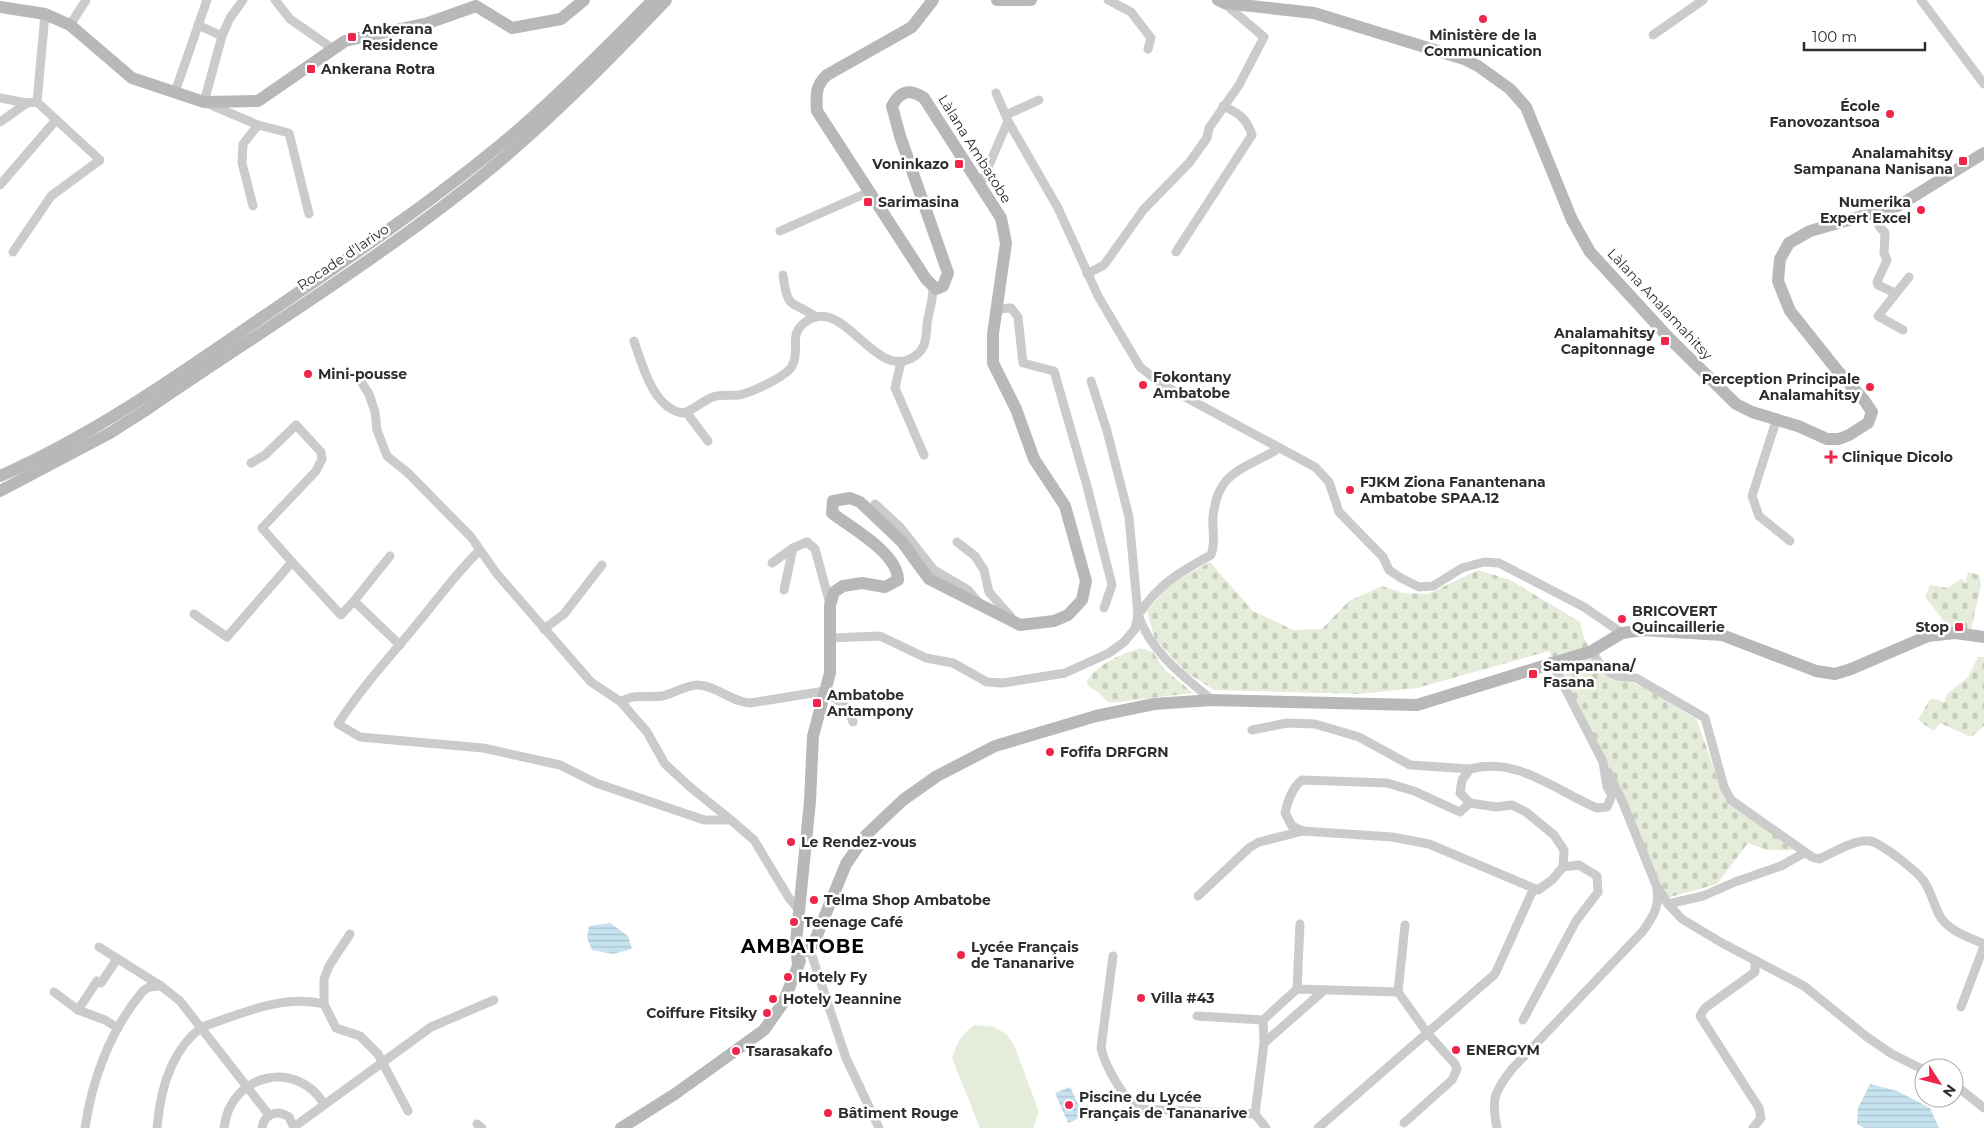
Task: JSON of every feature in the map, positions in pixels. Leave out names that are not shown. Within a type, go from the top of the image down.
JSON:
[{"type":"street","points":[[70,25],[86,0]]},
{"type":"street","points":[[175,92],[207,0]]},
{"type":"street","points":[[204,102],[222,36],[230,18],[243,0]]},
{"type":"street","points":[[275,0],[290,19],[333,49]]},
{"type":"street","points":[[204,102],[258,101],[346,41],[428,23],[476,6],[512,28],[561,19],[584,0]]},
{"type":"street","name":"Rocade d'Iarivo","points":[[0,476],[64,445],[150,394],[420,208],[510,136],[565,88],[653,0]]},
{"type":"street","name":"Rocade d'Iarivo","points":[[0,491],[110,433],[146,410],[432,214],[539,127],[581,88],[666,0]]},
{"type":"street","points":[[783,276],[785,293],[790,302],[816,317],[835,321],[887,360],[901,362],[915,356],[924,347],[933,302],[933,287],[817,111],[816,94],[819,82],[827,76],[912,27],[933,0]]},
{"type":"street","points":[[998,0],[1031,0]]},
{"type":"street","points":[[1108,0],[1125,7],[1131,12],[1151,38],[1148,48]]},
{"type":"street","points":[[1653,35],[1703,0]]},
{"type":"street","points":[[1921,0],[1984,84]]},
{"type":"street","points":[[1087,274],[1104,264],[1144,209],[1189,163],[1207,138],[1209,128],[1223,106],[1239,85],[1264,37],[1221,2]]},
{"type":"street","name":"Làlana Analamahitsy","points":[[1221,2],[1314,13],[1464,59],[1510,89],[1526,107],[1572,220],[1590,252],[1668,338],[1736,404],[1752,412],[1777,418],[1827,439],[1839,439],[1849,435],[1868,423],[1872,412],[1790,311],[1778,281],[1780,259],[1789,244],[1810,231],[1898,206],[1984,153]]},
{"type":"street","points":[[0,7],[45,14],[70,25],[132,78],[204,102],[258,125],[289,133],[309,214]]},
{"type":"street","points":[[37,102],[45,14]]},
{"type":"street","points":[[198,25],[222,36]]},
{"type":"street","name":"Làlana Ambatobe","points":[[830,604],[834,592],[843,586],[862,583],[885,587],[898,580],[897,570],[886,553],[832,512],[833,501],[850,498],[869,509],[902,542],[929,579],[981,607],[1020,625],[1039,625],[1068,615],[1082,600],[1086,581],[1065,506],[1034,459],[1016,409],[993,363],[993,334],[1006,243],[1001,218],[924,98],[917,92],[906,92],[897,97],[892,106],[900,136],[948,274],[942,286],[936,289],[933,287]]},
{"type":"street","points":[[996,93],[1007,118],[1058,208],[1087,274],[1128,350],[1145,372],[1179,394],[1278,449],[1315,467],[1328,482],[1339,512],[1383,557],[1389,570],[1401,578],[1419,586],[1433,586],[1462,568],[1484,562],[1499,563],[1584,607],[1622,633]]},
{"type":"street","points":[[0,98],[26,103],[37,102],[100,160],[51,196],[13,252]]},
{"type":"street","points":[[980,186],[1007,118],[1039,100]]},
{"type":"street","points":[[0,122],[26,103]]},
{"type":"street","points":[[1176,252],[1252,135],[1248,124],[1238,112],[1223,106]]},
{"type":"street","points":[[0,185],[56,120]]},
{"type":"street","points":[[252,206],[242,163],[243,144],[258,125]]},
{"type":"street","points":[[780,230],[869,192]]},
{"type":"street","points":[[1881,212],[1879,226],[1885,233],[1884,253],[1887,260],[1876,282],[1878,285],[1896,293]]},
{"type":"street","points":[[1903,330],[1878,316],[1909,277]]},
{"type":"street","points":[[997,309],[1011,308],[1018,317],[1023,364],[1054,371],[1087,486],[1112,585],[1104,608]]},
{"type":"street","points":[[634,341],[647,379],[659,398],[678,412],[686,412],[714,396],[748,393],[787,372],[794,362],[797,331],[802,325],[816,317]]},
{"type":"street","points":[[901,362],[895,388],[924,455]]},
{"type":"street","points":[[358,378],[369,394],[375,412],[377,430],[387,456],[408,473],[471,537],[479,551],[591,682],[621,702],[647,732],[665,764],[690,788],[754,840],[789,898],[799,910]]},
{"type":"street","points":[[1091,381],[1107,431],[1128,517],[1138,616],[1148,639],[1154,646],[1184,677],[1212,700]]},
{"type":"street","points":[[686,412],[708,441]]},
{"type":"street","points":[[1777,418],[1752,496],[1760,516],[1790,541]]},
{"type":"street","points":[[251,463],[265,455],[296,425],[321,452],[322,459],[316,470],[262,528],[341,615],[390,556]]},
{"type":"street","points":[[831,638],[880,636],[926,658],[953,663],[987,682],[1003,683],[1065,673],[1110,653],[1124,642],[1135,629],[1138,616],[1158,589],[1187,568],[1210,555],[1214,544],[1213,518],[1217,493],[1224,481],[1278,449]]},
{"type":"street","points":[[876,504],[900,527],[934,570],[968,590],[981,607]]},
{"type":"street","points":[[772,563],[793,548],[807,542],[815,549],[830,604],[830,673],[813,736],[810,801],[799,910],[804,940],[846,1058],[879,1128]]},
{"type":"street","points":[[958,542],[975,556],[984,570],[989,592],[1000,606],[1020,625]]},
{"type":"street","points":[[784,590],[793,548]]},
{"type":"street","points":[[479,551],[460,570],[375,674],[338,724],[360,737],[483,748],[560,765],[596,783],[704,820],[731,820]]},
{"type":"street","points":[[194,614],[227,637],[292,562]]},
{"type":"street","points":[[544,629],[564,614],[602,565]]},
{"type":"street","points":[[354,601],[400,645]]},
{"type":"street","points":[[621,1128],[675,1094],[764,1030],[783,1003],[798,966],[804,940],[821,925],[846,864],[866,834],[903,800],[938,776],[996,746],[1096,716],[1154,704],[1212,700],[1417,705],[1592,651],[1622,633],[1643,630],[1722,635],[1816,671],[1835,674],[1928,636],[1955,633],[1984,637]]},
{"type":"street","points":[[1592,651],[1599,663],[1611,673],[1618,676],[1636,678],[1704,718],[1726,793],[1731,800],[1804,853],[1819,859],[1861,841],[1870,841],[1879,844],[1923,879],[1941,918],[1948,925],[1984,945],[1961,1007]]},
{"type":"street","points":[[1497,1128],[1493,1109],[1496,1090],[1512,1070],[1643,931],[1657,908],[1659,899],[1656,885],[1624,803],[1552,662]]},
{"type":"street","points":[[621,702],[628,697],[662,696],[698,685],[739,702],[750,703],[825,691],[848,708],[853,722]]},
{"type":"street","points":[[1252,730],[1287,723],[1315,724],[1359,737],[1410,765],[1470,769],[1488,766],[1509,767],[1530,775],[1592,806],[1602,808],[1607,807],[1612,795],[1607,787],[1602,762]]},
{"type":"street","points":[[1470,769],[1462,780],[1460,793],[1470,803],[1496,807],[1512,805],[1526,812],[1554,835],[1564,850],[1563,867]]},
{"type":"street","points":[[1303,831],[1292,826],[1284,813],[1291,794],[1296,785],[1302,780],[1387,783],[1414,790],[1460,812],[1470,803]]},
{"type":"street","points":[[1198,896],[1249,848],[1260,842],[1303,831],[1392,837],[1429,844],[1533,890],[1543,888],[1563,867],[1579,865],[1597,876],[1598,892],[1576,921],[1523,1020]]},
{"type":"street","points":[[1668,904],[1703,896],[1735,882],[1781,866],[1804,853]]},
{"type":"street","points":[[1656,885],[1668,904],[1693,926],[1804,986],[1867,1037],[1892,1054],[1914,1065]]},
{"type":"street","points":[[1318,1128],[1495,974],[1533,890]]},
{"type":"street","points":[[1198,1016],[1263,1020],[1297,989],[1300,924]]},
{"type":"street","points":[[1404,1124],[1447,1085],[1455,1074],[1455,1064],[1428,1034],[1398,992],[1405,925]]},
{"type":"street","points":[[350,934],[325,974],[324,1004],[333,1025],[338,1030],[364,1040],[378,1054],[408,1111]]},
{"type":"street","points":[[99,947],[180,1000],[269,1115]]},
{"type":"street","points":[[1113,956],[1101,1048],[1106,1063],[1128,1099],[1142,1109],[1255,1114]]},
{"type":"street","points":[[78,1010],[97,981],[101,982],[118,959]]},
{"type":"street","points":[[1754,1128],[1761,1118],[1759,1108],[1700,1016],[1705,1008],[1755,972],[1755,960]]},
{"type":"street","points":[[86,1128],[100,1067],[118,1028],[143,991],[149,987],[161,986]]},
{"type":"street","points":[[1297,989],[1322,992],[1398,992]]},
{"type":"street","points":[[54,992],[78,1010],[104,1020],[118,1028]]},
{"type":"street","points":[[1264,1043],[1322,992]]},
{"type":"street","points":[[262,1128],[263,1122],[269,1115],[279,1112],[289,1117],[294,1127],[431,1027],[494,1000]]},
{"type":"street","points":[[157,1128],[162,1091],[170,1070],[186,1040],[202,1027],[282,1003],[302,1001],[324,1004]]},
{"type":"street","points":[[1263,1020],[1264,1043],[1255,1114],[1266,1128]]},
{"type":"street","points":[[224,1128],[229,1107],[238,1092],[270,1078],[296,1081],[310,1088],[324,1104]]},
{"type":"street","points":[[1964,1092],[1984,1108]]},
{"type":"green space","points":[[1210,562],[1253,611],[1293,630],[1322,629],[1349,601],[1382,586],[1403,593],[1428,594],[1478,570],[1510,580],[1580,622],[1584,638],[1602,669],[1652,692],[1697,720],[1724,798],[1797,850],[1767,850],[1748,843],[1717,884],[1667,898],[1549,651],[1417,688],[1359,694],[1214,690],[1186,672],[1155,639],[1147,611],[1170,584]]},
{"type":"green space","points":[[1968,572],[1979,575],[1981,585],[1971,630],[1950,629],[1925,597],[1930,585],[1948,588],[1962,578],[1965,584]]},
{"type":"green space","points":[[1140,648],[1153,652],[1164,669],[1193,693],[1109,703],[1098,692],[1088,686],[1087,681],[1097,669],[1118,657]]},
{"type":"green space","points":[[1978,657],[1984,657],[1984,726],[1971,737],[1940,723],[1934,731],[1918,720],[1930,699],[1939,700],[1944,703],[1947,694],[1968,677]]},
{"type":"green space","points":[[975,1025],[994,1027],[1006,1034],[1014,1045],[1039,1112],[1033,1128],[980,1128],[952,1058],[960,1039]]},
{"type":"water","points":[[610,923],[628,936],[632,949],[613,954],[592,950],[587,938],[589,926]]},
{"type":"water","points":[[1870,1084],[1897,1091],[1914,1100],[1914,1108],[1930,1108],[1939,1128],[1864,1128],[1857,1124],[1858,1108]]},
{"type":"water","name":"Piscine du Lycée Français de Tananarive","points":[[1070,1087],[1084,1116],[1068,1123],[1055,1093]]},
{"type":"place","name":"Ministère de la Communication","points":[[1483,19]]},
{"type":"place","name":"Ankerana Residence","points":[[352,37]]},
{"type":"place","name":"Ankerana Rotra","points":[[311,69]]},
{"type":"place","name":"École Fanovozantsoa","points":[[1890,114]]},
{"type":"place","name":"Analamahitsy Sampanana Nanisana","points":[[1963,161]]},
{"type":"place","name":"Voninkazo","points":[[959,164]]},
{"type":"place","name":"Sarimasina","points":[[868,202]]},
{"type":"place","name":"Numerika Expert Excel","points":[[1921,210]]},
{"type":"place","name":"Analamahitsy Capitonnage","points":[[1665,341]]},
{"type":"place","name":"Mini-pousse","points":[[308,374]]},
{"type":"place","name":"Fokontany Ambatobe","points":[[1143,385]]},
{"type":"place","name":"Perception Principale Analamahitsy","points":[[1870,387]]},
{"type":"place","name":"Clinique Dicolo","points":[[1831,457]]},
{"type":"place","name":"FJKM Ziona Fanantenana Ambatobe SPAA.12","points":[[1350,490]]},
{"type":"place","name":"BRICOVERT Quincaillerie","points":[[1622,619]]},
{"type":"place","name":"Stop","points":[[1959,627]]},
{"type":"place","name":"Sampanana/ Fasana","points":[[1533,674]]},
{"type":"place","name":"Ambatobe Antampony","points":[[817,703]]},
{"type":"place","name":"Fofifa DRFGRN","points":[[1050,752]]},
{"type":"place","name":"Le Rendez-vous","points":[[791,842]]},
{"type":"place","name":"Telma Shop Ambatobe","points":[[814,900]]},
{"type":"place","name":"Teenage Café","points":[[794,922]]},
{"type":"place","name":"Lycée Français de Tananarive","points":[[961,955]]},
{"type":"place","name":"Hotely Fy","points":[[788,977]]},
{"type":"place","name":"Villa #43","points":[[1141,998]]},
{"type":"place","name":"Hotely Jeannine","points":[[773,999]]},
{"type":"place","name":"Coiffure Fitsiky","points":[[767,1013]]},
{"type":"place","name":"ENERGYM","points":[[1456,1050]]},
{"type":"place","name":"Tsarasakafo","points":[[736,1051]]},
{"type":"place","name":"Piscine du Lycée Français de Tananarive","points":[[1069,1105]]},
{"type":"place","name":"Bâtiment Rouge","points":[[828,1113]]},
{"type":"district","name":"AMBATOBE","points":[[803,946]]}]
